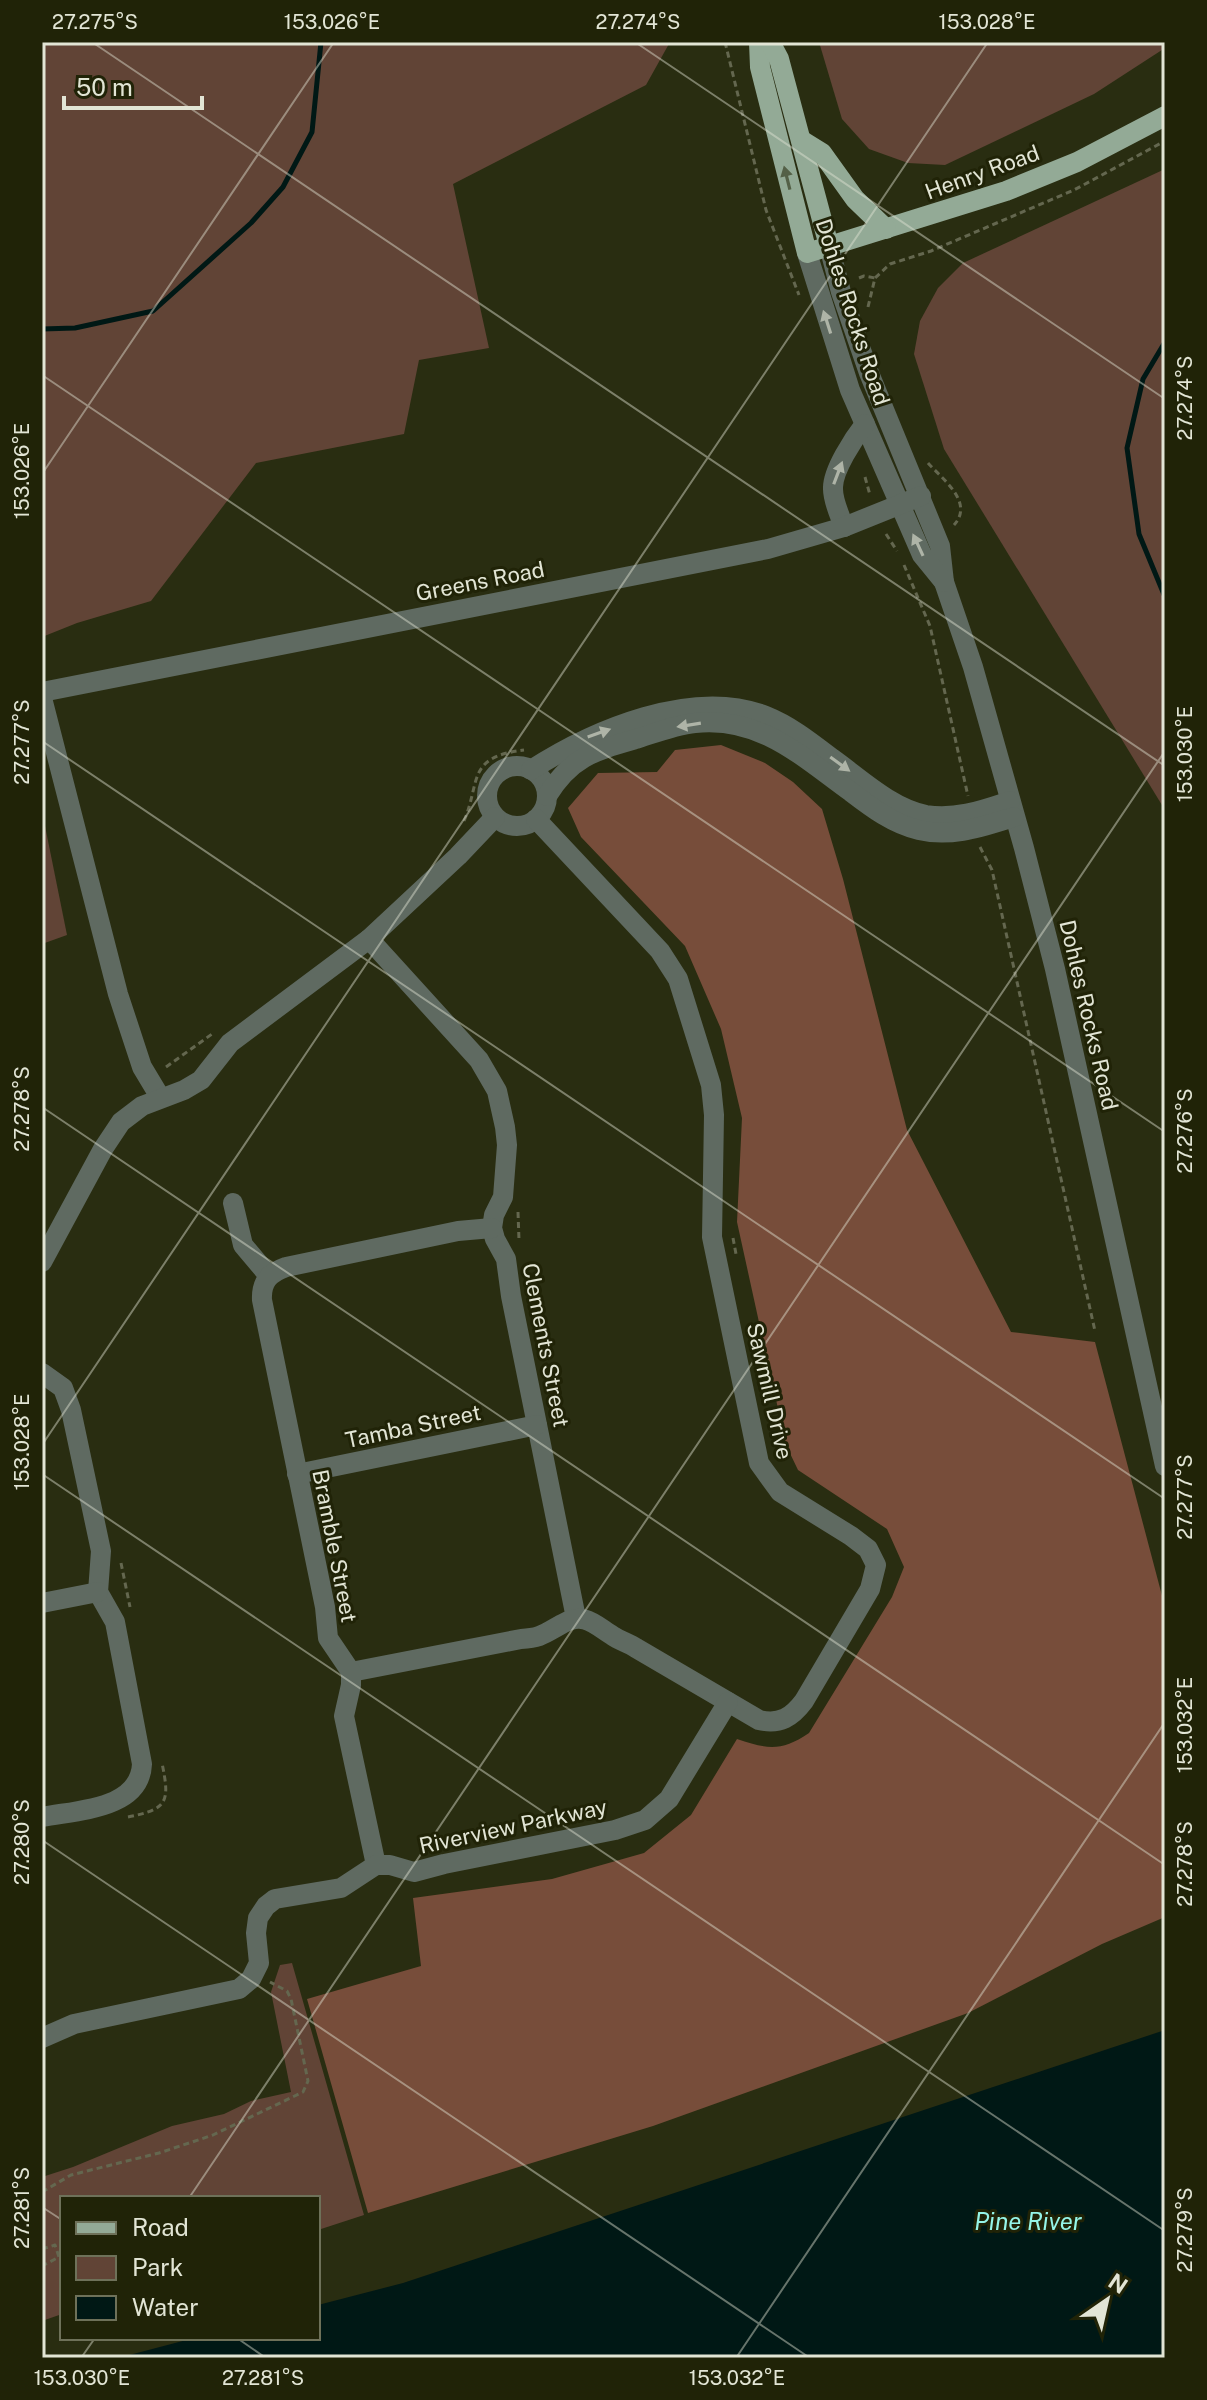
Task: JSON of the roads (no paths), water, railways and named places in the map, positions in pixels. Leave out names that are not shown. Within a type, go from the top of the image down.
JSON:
[{"type":"main road","name":"Dohles Rocks Road","points":[[759,42],[760,67],[807,253]]},
{"type":"main road","name":"Dohles Rocks Road","points":[[770,42],[779,59],[829,246]]},
{"type":"main road","name":"Henry Road","points":[[807,253],[968,204],[1043,176],[1114,144],[1165,116]]},
{"type":"main road","points":[[801,140],[822,153],[855,199],[886,229]]},
{"type":"street","name":"Dohles Rocks Road","points":[[829,246],[869,373],[940,546],[944,582],[973,667],[1055,969],[1165,1466]]},
{"type":"street","name":"Dohles Rocks Road","points":[[807,253],[837,351],[865,424],[922,555],[944,582]]},
{"type":"street","points":[[844,527],[834,499],[833,483],[852,442],[865,424]]},
{"type":"street","name":"Greens Road","points":[[42,695],[768,549],[844,527],[921,496]]},
{"type":"street","points":[[42,695],[118,994],[142,1067],[160,1097]]},
{"type":"street","points":[[721,706],[767,717],[795,731],[889,799],[915,812],[956,816],[1012,809],[958,832],[938,833],[908,827],[878,812],[776,739],[744,725],[726,723],[693,723],[593,752],[567,769],[547,796],[542,813],[529,824],[511,826],[495,817],[487,801],[487,791],[496,774],[604,731],[673,710],[721,706]]},
{"type":"street","points":[[531,759],[547,796]]},
{"type":"street","points":[[42,1262],[116,1129],[130,1114],[201,1080],[230,1043],[369,939],[495,817]]},
{"type":"street","name":"Sawmill Drive","points":[[536,819],[660,951],[678,979],[711,1085],[714,1115],[712,1237],[759,1463],[780,1492],[862,1543],[876,1565],[870,1589],[804,1701],[793,1714],[780,1721],[765,1722],[618,1639],[595,1622],[576,1618]]},
{"type":"street","points":[[233,1203],[243,1245],[269,1276],[286,1267],[458,1231],[492,1228],[494,1215],[503,1197],[507,1145],[497,1091],[479,1060],[369,939]]},
{"type":"street","name":"Clements Street","points":[[492,1228],[508,1268],[576,1618]]},
{"type":"street","name":"Bramble Street","points":[[269,1276],[263,1285],[262,1300],[325,1607],[328,1638],[351,1672]]},
{"type":"street","points":[[42,1373],[63,1388],[71,1410],[101,1551],[98,1592],[115,1622],[141,1749],[142,1772],[135,1787],[116,1801],[42,1817]]},
{"type":"street","name":"Tamba Street","points":[[297,1474],[537,1425]]},
{"type":"street","points":[[42,1603],[98,1592]]},
{"type":"street","points":[[42,2038],[74,2024],[239,1989],[251,1979],[259,1963],[256,1925],[266,1906],[284,1896],[341,1888],[376,1865],[345,1721],[344,1708],[351,1685],[351,1672],[537,1638],[576,1618]]},
{"type":"street","name":"Riverview Parkway","points":[[376,1865],[421,1872],[444,1864],[615,1830],[645,1820],[669,1799],[728,1702]]},
{"type":"water","name":"Pine River","points":[[1165,2030],[1165,2358],[118,2358],[186,2340],[320,2340],[320,2304],[403,2283]]},
{"type":"waterway","points":[[42,329],[75,328],[153,311],[251,223],[283,187],[312,132],[321,42]]},
{"type":"waterway","points":[[1165,342],[1143,379],[1127,448],[1139,534],[1165,597]]}]
